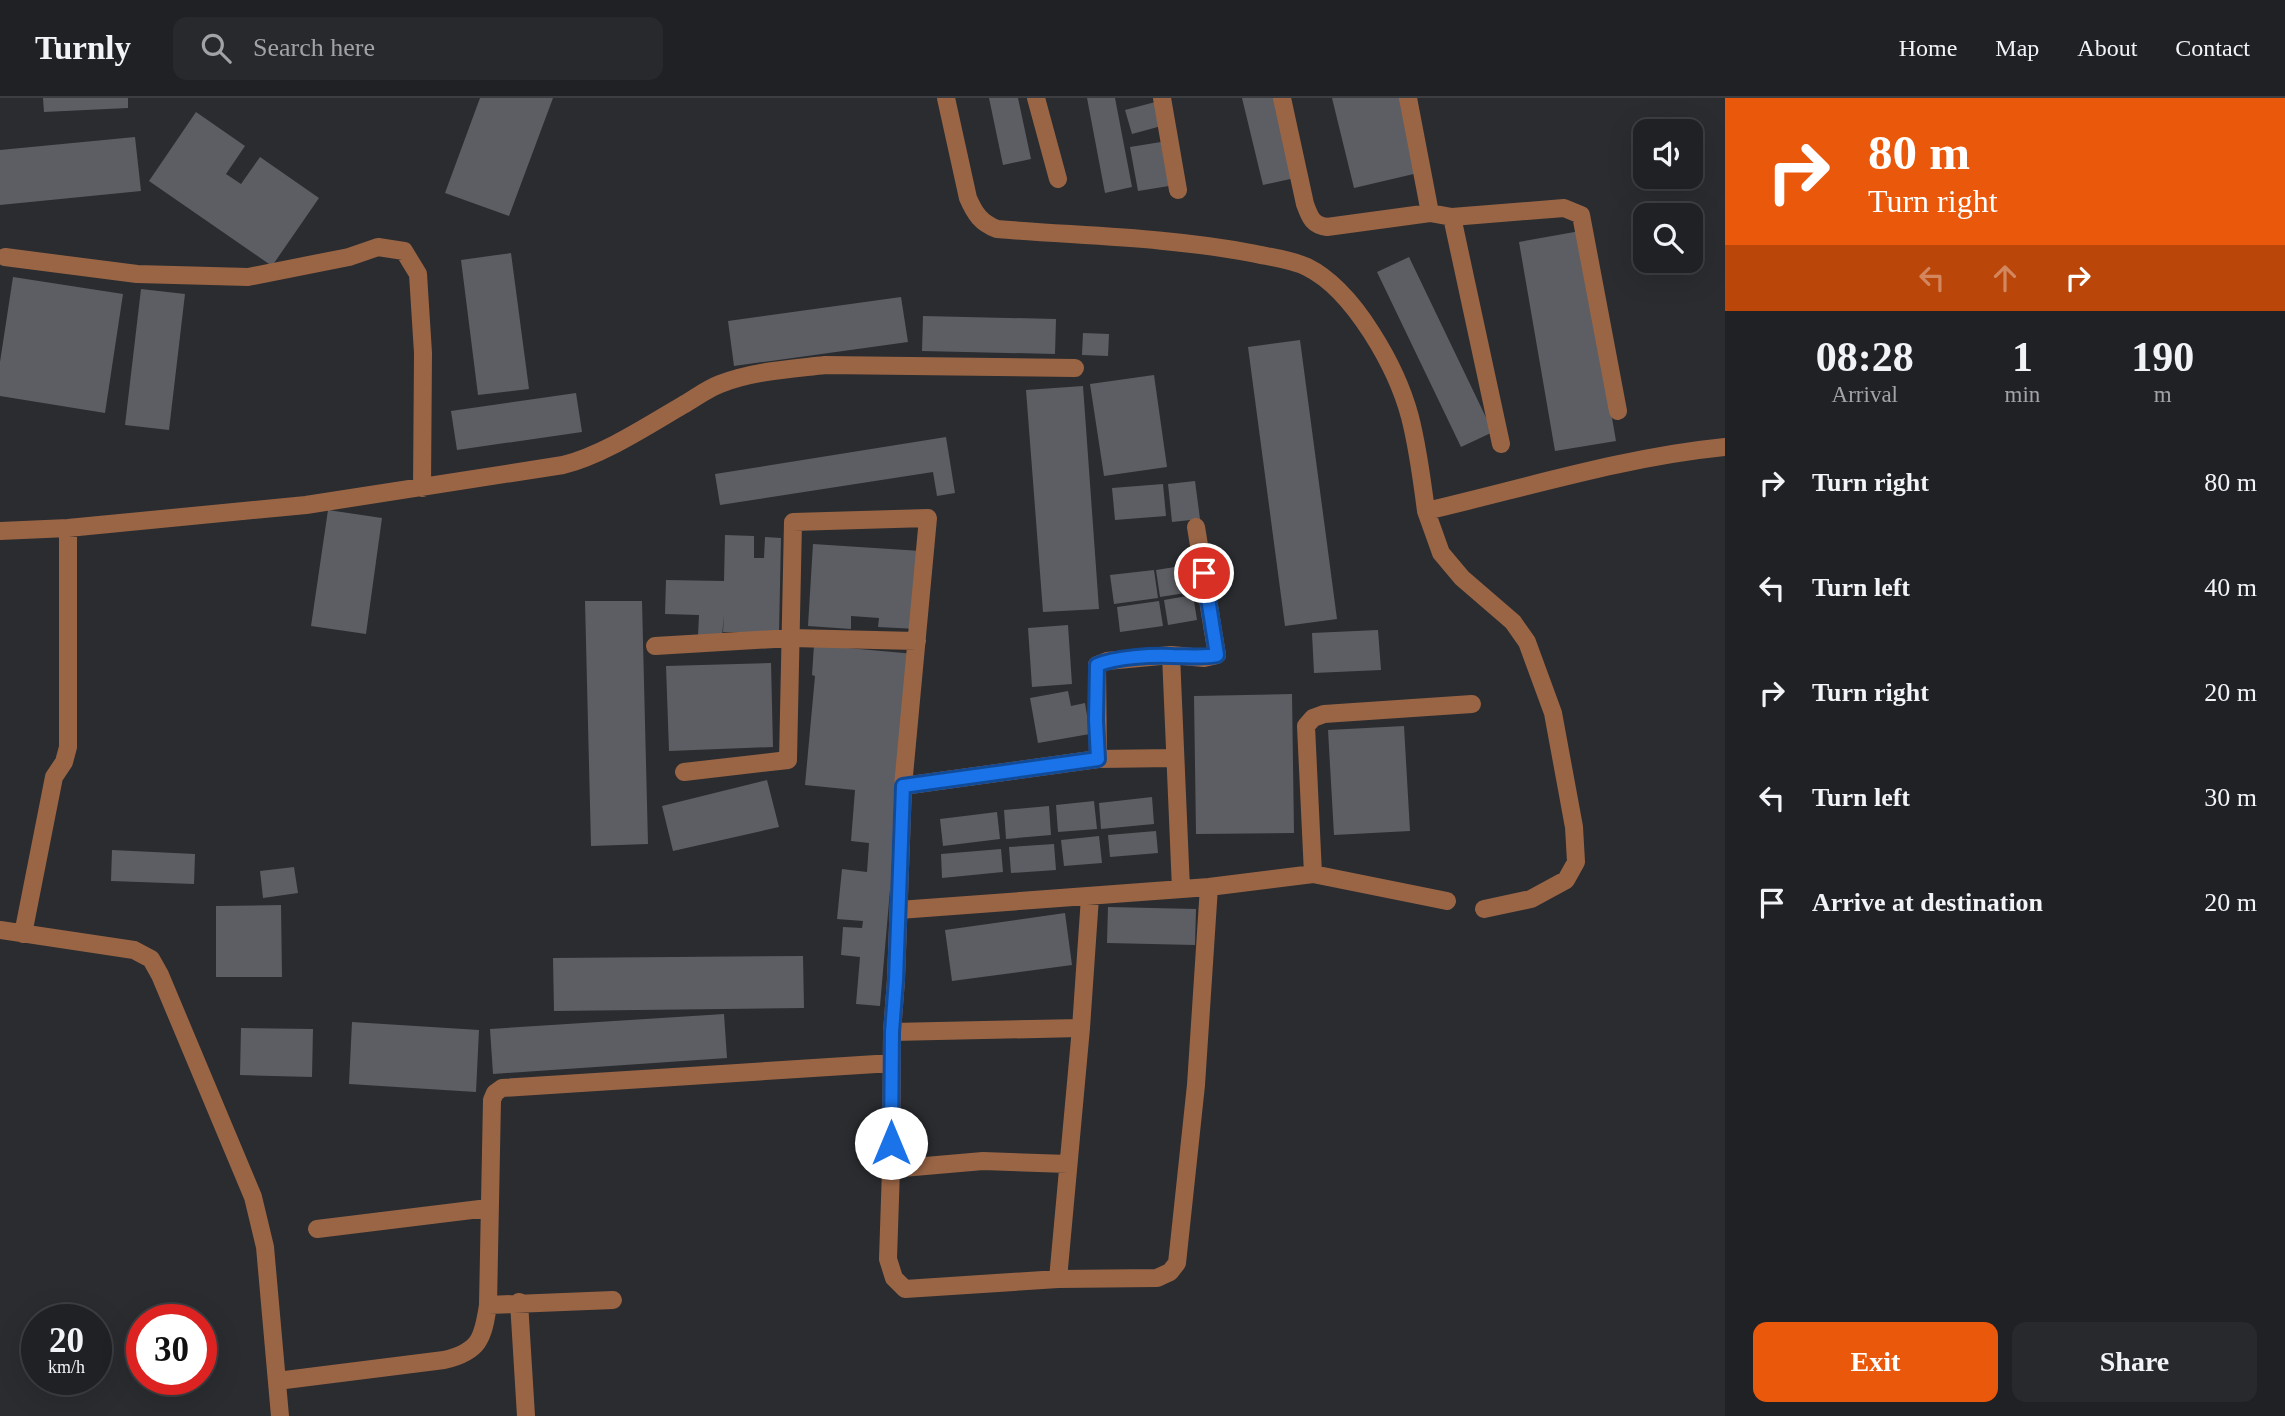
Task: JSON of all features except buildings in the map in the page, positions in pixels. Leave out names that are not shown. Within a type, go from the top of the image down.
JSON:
[{"type":"street","points":[[946,98],[968,198],[975,214],[985,224],[997,229],[1214,246],[1289,261],[1306,266],[1322,276],[1358,312],[1390,367],[1410,416],[1426,511],[1441,553],[1462,578],[1513,622],[1527,642],[1553,713],[1574,827],[1576,862],[1566,880],[1531,899],[1484,909]]},
{"type":"street","points":[[1036,98],[1058,178]]},
{"type":"street","points":[[1162,98],[1178,190]]},
{"type":"street","points":[[1282,98],[1306,204],[1311,219],[1318,226],[1430,213],[1452,217],[1564,208],[1581,215],[1618,411]]},
{"type":"street","points":[[1408,98],[1430,213]]},
{"type":"street","points":[[1452,217],[1501,444]]},
{"type":"street","points":[[5,257],[137,274],[248,276],[349,257],[378,247],[404,251],[418,274],[423,353],[422,488]]},
{"type":"street","points":[[0,531],[68,528],[306,505],[578,461],[717,385],[786,369],[825,365],[1075,368]]},
{"type":"street","points":[[1426,511],[1617,466],[1694,450],[1725,447]]},
{"type":"street","points":[[684,772],[788,760],[793,522],[929,518],[903,786],[892,1032],[888,1259],[894,1278],[905,1289],[1058,1279],[1157,1278],[1170,1272],[1177,1263],[1196,1085],[1209,887]]},
{"type":"street","points":[[1098,759],[1097,665],[1107,661],[1171,655],[1204,658],[1217,655],[1196,527]]},
{"type":"street","points":[[23,934],[54,777],[64,762],[68,747],[68,528]]},
{"type":"street","points":[[655,646],[791,638],[916,641]]},
{"type":"street","points":[[1171,655],[1181,889]]},
{"type":"street","points":[[1313,874],[1306,726],[1313,718],[1324,714],[1472,704]]},
{"type":"street","points":[[903,786],[1098,759],[1174,758]]},
{"type":"street","points":[[899,910],[1209,887],[1313,874],[1447,901]]},
{"type":"street","points":[[1058,1279],[1090,897]]},
{"type":"street","points":[[0,929],[134,950],[151,960],[160,975],[253,1197],[265,1247],[280,1416]]},
{"type":"street","points":[[892,1032],[1081,1028]]},
{"type":"street","points":[[277,1381],[444,1360],[464,1356],[476,1346],[484,1329],[488,1305],[492,1100],[495,1093],[502,1088],[892,1063]]},
{"type":"street","points":[[891,1169],[982,1161],[1068,1164]]},
{"type":"street","points":[[317,1228],[488,1208]]},
{"type":"street","points":[[488,1305],[613,1300]]},
{"type":"street","points":[[519,1302],[526,1416]]},
{"type":"route","points":[[891,1143],[892,1032],[903,786],[1098,759],[1097,665],[1107,661],[1171,655],[1204,658],[1217,655],[1204,573]]}]
